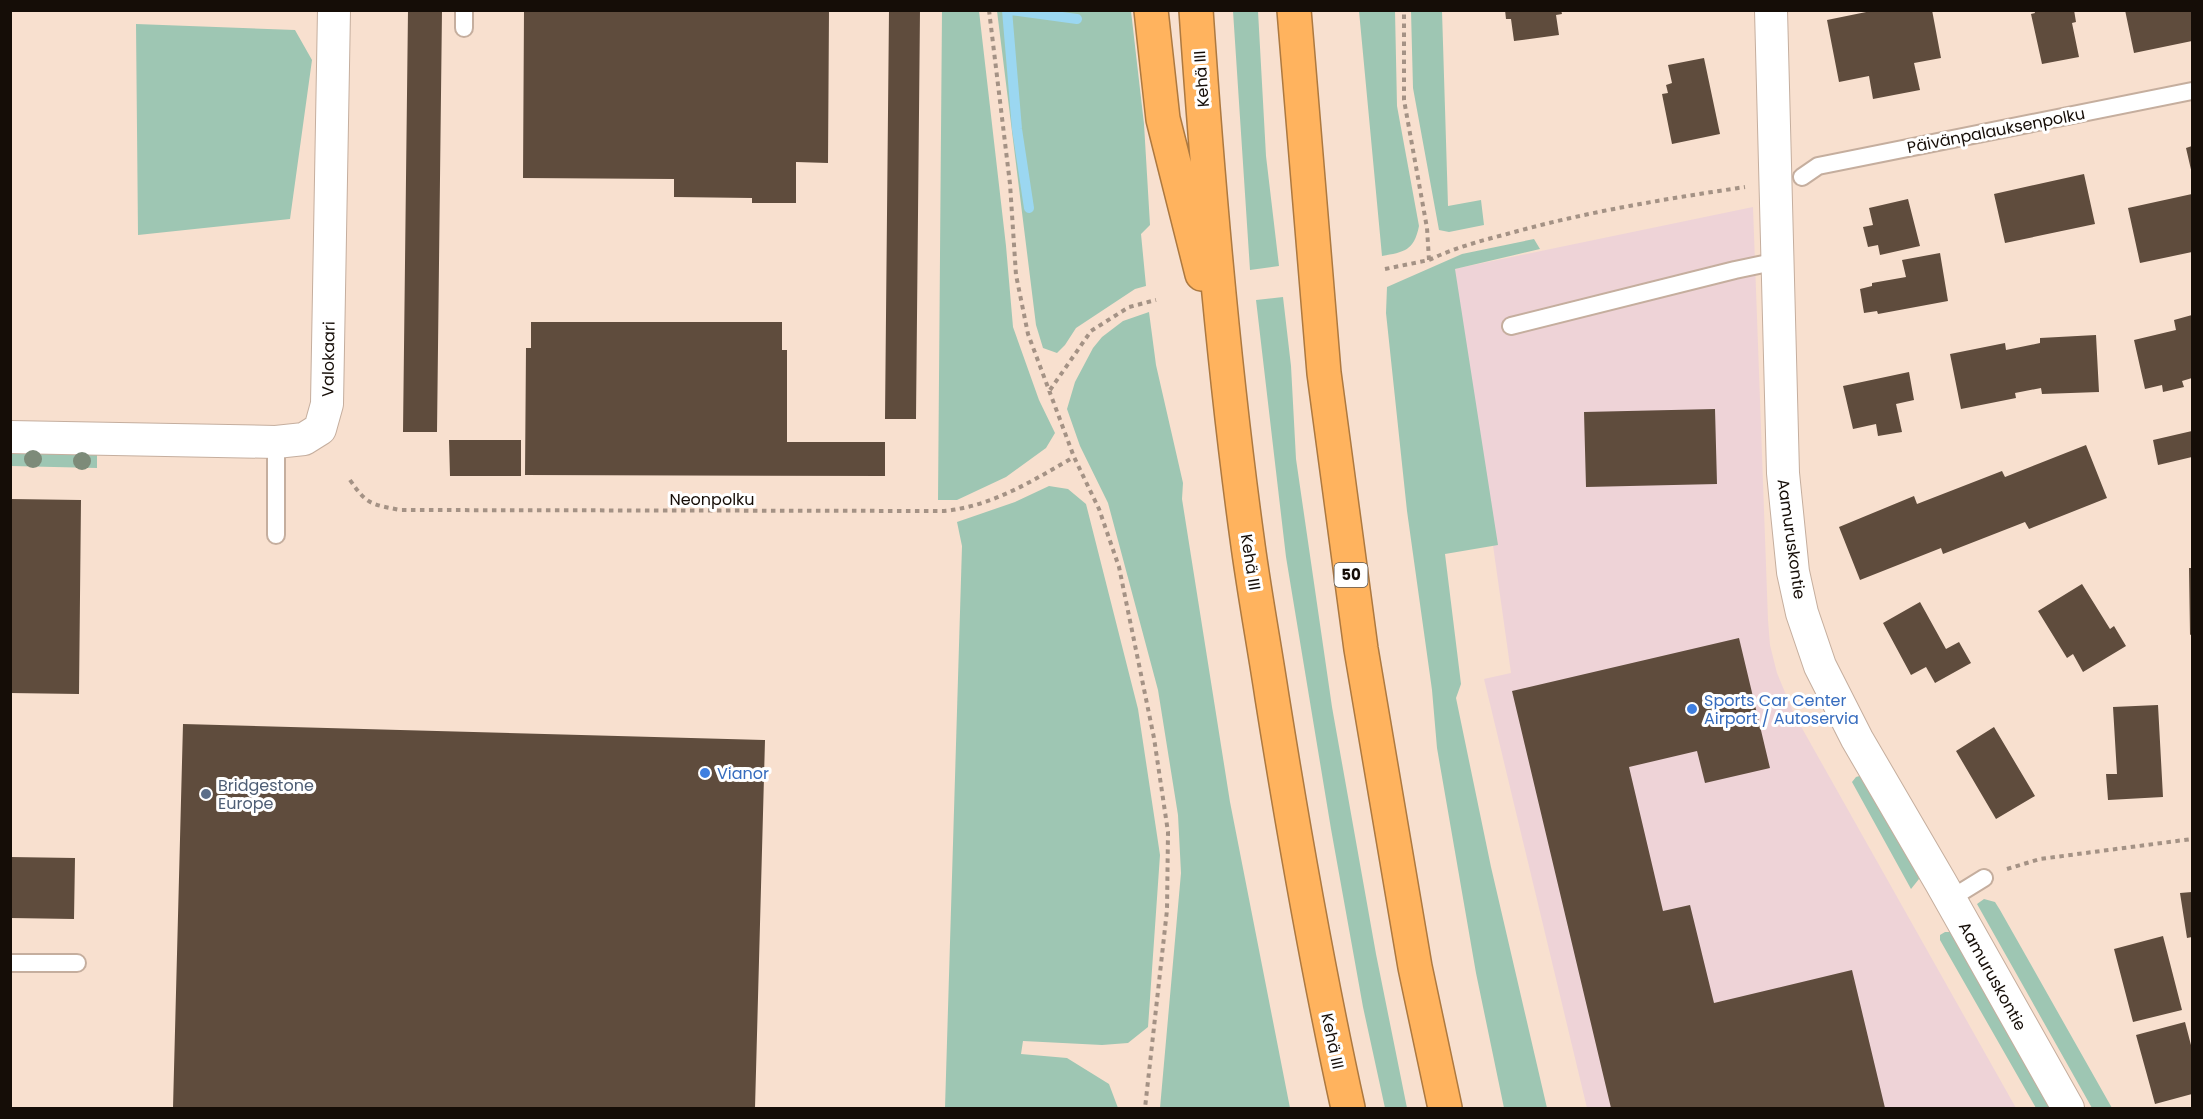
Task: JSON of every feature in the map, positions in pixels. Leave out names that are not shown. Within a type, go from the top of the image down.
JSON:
[{"type":"highway","points":[[1151,10],[1163,119],[1227,375]]},
{"type":"highway","name":"Kehä III","points":[[1196,10],[1227,375],[1247,539],[1291,821],[1324,998],[1348,1108]]},
{"type":"highway","name":"50","points":[[1297,19],[1324,373],[1361,649],[1415,967],[1445,1108]]},
{"type":"street","name":"Valokaari","points":[[10,437],[276,442],[304,439],[320,429],[327,404],[334,10]]},
{"type":"street","name":"Aamuruskontie","points":[[1771,10],[1783,473],[1793,572],[1802,613],[1820,666],[1857,739],[2068,1108]]},
{"type":"lane","points":[[464,10],[464,28]]},
{"type":"lane","name":"Päivänpalauksenpolku","points":[[1802,177],[1818,166],[2193,91]]},
{"type":"lane","points":[[1511,326],[1778,261]]},
{"type":"lane","points":[[276,442],[276,536]]},
{"type":"lane","points":[[1950,899],[1984,878]]},
{"type":"lane","points":[[10,963],[77,963]]},
{"type":"path","points":[[988,10],[1010,184],[1016,274],[1028,334],[1074,457],[1099,509],[1119,567],[1154,738],[1168,832],[1167,910],[1145,1108]]},
{"type":"path","points":[[1404,10],[1404,100],[1427,228],[1429,260]]},
{"type":"path","points":[[1385,269],[1429,260],[1450,250],[1539,225],[1663,199],[1749,187]]},
{"type":"path","points":[[1049,391],[1091,331],[1129,307],[1156,300]]},
{"type":"path","name":"Neonpolku","points":[[350,480],[362,498],[375,505],[400,510],[944,512],[966,509],[1009,494],[1074,457]]},
{"type":"path","points":[[2007,869],[2040,859],[2193,839]]},
{"type":"shaded area","points":[[1753,207],[1768,620],[1770,645],[1777,673],[1794,714],[2016,1108],[1587,1108],[1484,679],[1511,673],[1454,269]]},
{"type":"green space","points":[[942,11],[979,11],[1013,327],[1039,400],[1055,433],[1046,448],[1006,477],[957,500],[938,500]]},
{"type":"green space","points":[[997,11],[1131,11],[1144,124],[1150,225],[1141,234],[1146,286],[1135,289],[1076,328],[1057,353],[1043,348],[1036,325]]},
{"type":"green space","points":[[1233,11],[1258,11],[1266,156],[1279,266],[1250,270]]},
{"type":"green space","points":[[1359,11],[1395,11],[1397,106],[1419,226],[1414,241],[1407,249],[1382,256]]},
{"type":"green space","points":[[1411,11],[1442,11],[1448,206],[1481,200],[1484,225],[1449,232],[1439,230],[1413,88]]},
{"type":"green space","points":[[136,24],[295,30],[312,60],[290,219],[138,235]]},
{"type":"green space","points":[[1534,239],[1540,249],[1455,269],[1498,545],[1445,554],[1461,684],[1456,698],[1491,867],[1547,1108],[1504,1108],[1476,973],[1437,748],[1432,690],[1407,511],[1386,313],[1387,287],[1462,254]]},
{"type":"green space","points":[[1283,297],[1291,366],[1296,459],[1332,707],[1376,954],[1407,1108],[1385,1108],[1363,1007],[1331,829],[1286,557],[1256,300]]},
{"type":"green space","points":[[1149,312],[1156,365],[1183,483],[1182,499],[1230,802],[1290,1108],[1160,1108],[1181,873],[1178,815],[1158,690],[1108,503],[1080,446],[1067,409],[1075,382],[1093,348],[1102,337],[1123,321]]},
{"type":"green space","points":[[11,452],[97,454],[97,468],[11,466]]},
{"type":"green space","points":[[1049,486],[1068,489],[1086,504],[1138,709],[1160,855],[1148,1027],[1128,1043],[1102,1045],[1023,1041],[1021,1054],[1067,1058],[1109,1084],[1118,1108],[945,1108],[962,546],[957,522],[1015,502]]},
{"type":"green space","points":[[1863,775],[1918,873],[1919,879],[1911,889],[1852,782],[1856,777]]},
{"type":"green space","points":[[1984,899],[1995,902],[2000,910],[2112,1108],[2092,1108],[1977,904]]},
{"type":"green space","points":[[1951,932],[2050,1108],[2036,1108],[1940,940],[1940,935]]},
{"type":"building","points":[[408,10],[442,10],[437,432],[403,432]]},
{"type":"building","points":[[524,10],[829,10],[828,163],[796,162],[796,203],[752,203],[752,198],[674,197],[674,179],[523,178]]},
{"type":"building","points":[[889,10],[920,10],[916,419],[885,419]]},
{"type":"building","points":[[1505,10],[1561,10],[1562,14],[1556,15],[1559,35],[1514,41],[1511,19],[1506,19]]},
{"type":"building","points":[[1876,10],[1932,10],[1941,58],[1914,63],[1920,90],[1873,99],[1869,76],[1839,82],[1827,20]]},
{"type":"building","points":[[2034,10],[2074,10],[2076,22],[2072,23],[2079,57],[2042,64],[2031,14],[2035,13]]},
{"type":"building","points":[[2125,10],[2192,10],[2192,41],[2134,53]]},
{"type":"building","points":[[1704,58],[1720,134],[1672,144],[1662,94],[1668,93],[1666,85],[1672,83],[1668,65]]},
{"type":"building","points":[[2192,146],[2192,174],[2186,148]]},
{"type":"building","points":[[2084,174],[2095,224],[2005,243],[1994,194]]},
{"type":"building","points":[[2192,194],[2192,252],[2140,263],[2128,208]]},
{"type":"building","points":[[1908,199],[1920,246],[1880,255],[1878,245],[1868,247],[1863,227],[1873,225],[1869,208]]},
{"type":"building","points":[[1940,253],[1948,301],[1878,314],[1877,311],[1864,313],[1860,289],[1872,286],[1872,283],[1906,277],[1902,260]]},
{"type":"building","points":[[2192,315],[2192,378],[2182,381],[2184,387],[2163,392],[2162,385],[2145,389],[2134,340],[2176,330],[2174,320]]},
{"type":"building","points":[[531,322],[782,322],[782,350],[787,350],[787,442],[885,442],[885,476],[525,475],[526,348],[531,348]]},
{"type":"building","points":[[2096,335],[2099,392],[2042,394],[2041,388],[2015,393],[2016,398],[1961,409],[1950,354],[2005,343],[2006,350],[2040,343],[2040,338]]},
{"type":"building","points":[[1909,372],[1914,400],[1896,404],[1902,432],[1878,436],[1876,424],[1853,429],[1843,386]]},
{"type":"building","points":[[1715,409],[1717,484],[1586,487],[1584,412]]},
{"type":"building","points":[[2192,431],[2192,457],[2158,465],[2153,440]]},
{"type":"building","points":[[449,440],[521,440],[521,476],[450,476]]},
{"type":"building","points":[[2086,445],[2107,498],[2029,529],[2025,522],[1943,554],[1941,548],[1860,580],[1839,527],[1914,496],[1917,504],[2002,471],[2005,477]]},
{"type":"building","points":[[10,499],[81,500],[79,694],[10,693]]},
{"type":"building","points":[[2189,568],[2192,568],[2192,634],[2190,635]]},
{"type":"building","points":[[2082,584],[2110,629],[2114,626],[2126,646],[2083,672],[2073,654],[2067,658],[2038,611]]},
{"type":"building","points":[[1920,602],[1946,649],[1959,642],[1971,663],[1935,683],[1926,667],[1911,675],[1883,623]]},
{"type":"building","points":[[1739,638],[1770,768],[1705,783],[1697,751],[1629,767],[1663,911],[1690,905],[1714,1003],[1852,970],[1885,1108],[1611,1108],[1512,691]]},
{"type":"building","points":[[2158,705],[2163,797],[2108,800],[2106,774],[2117,774],[2113,707]]},
{"type":"building","points":[[183,724],[765,740],[755,1108],[173,1108]]},
{"type":"building","points":[[1994,727],[2035,796],[1996,819],[1956,751]]},
{"type":"building","points":[[10,857],[75,858],[74,919],[10,918]]},
{"type":"building","points":[[2192,892],[2192,937],[2187,938],[2180,893]]},
{"type":"building","points":[[2163,936],[2182,1010],[2133,1022],[2114,949]]},
{"type":"building","points":[[2185,1022],[2192,1049],[2192,1094],[2155,1104],[2136,1035]]},
{"type":"waterway","points":[[1007,10],[1017,129],[1029,208]]},
{"type":"waterway","points":[[1010,10],[1077,19]]},
{"type":"place","name":"Sports Car Center Airport / Autoservia","points":[[1692,709]]},
{"type":"place","name":"Vianor","points":[[705,773]]},
{"type":"place","name":"Bridgestone Europe","points":[[206,794]]}]
